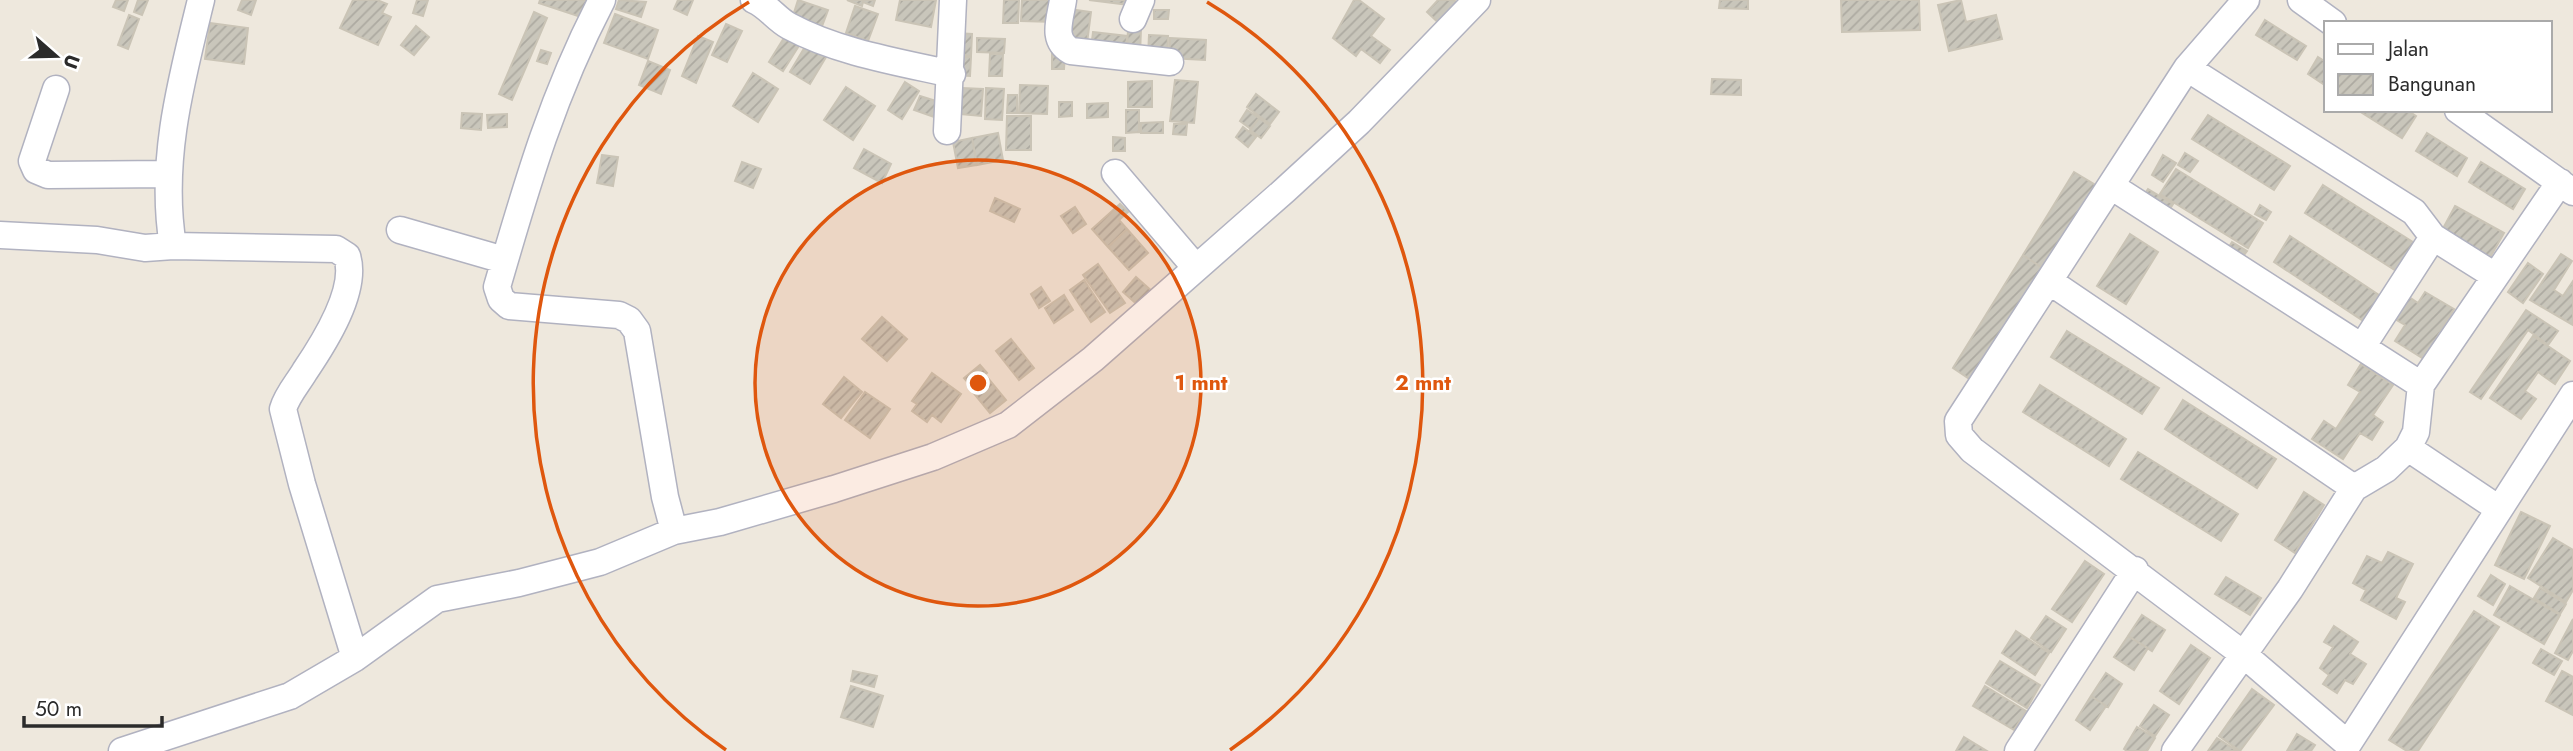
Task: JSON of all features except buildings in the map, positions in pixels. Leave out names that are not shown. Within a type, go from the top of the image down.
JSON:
[{"type":"street","points":[[173,246],[168,174],[176,105],[201,0]]},
{"type":"street","points":[[602,0],[571,59],[547,119],[497,287],[501,299],[509,306],[619,315],[629,320],[637,331],[665,497],[674,531]]},
{"type":"street","points":[[754,0],[770,9],[787,25],[814,37],[887,59],[952,74]]},
{"type":"street","points":[[947,131],[952,74],[953,0]]},
{"type":"street","points":[[1063,0],[1057,38],[1062,46],[1071,51],[1170,62]]},
{"type":"street","points":[[122,751],[290,696],[355,658],[437,599],[519,583],[600,562],[674,531],[720,522],[933,457],[1009,425],[1093,359],[1359,122],[1477,0]]},
{"type":"street","points":[[2246,0],[2187,68],[1958,421],[1959,435],[1972,450],[2244,654],[2348,749],[2573,395]]},
{"type":"street","points":[[2301,0],[2330,21]]},
{"type":"street","points":[[2187,68],[2414,212],[2433,237],[2495,276]]},
{"type":"street","points":[[56,89],[32,161],[36,170],[48,175],[168,174]]},
{"type":"street","points":[[2175,751],[2290,589],[2354,488],[2386,470],[2409,448],[2416,432],[2421,385],[2495,276],[2566,187],[2462,112]]},
{"type":"street","points":[[1115,173],[1196,268]]},
{"type":"street","points":[[2111,186],[2421,385]]},
{"type":"street","points":[[400,230],[505,260]]},
{"type":"street","points":[[0,235],[97,240],[145,248],[173,246],[336,249],[347,256],[351,268],[347,289],[328,337],[283,409],[302,484],[355,658]]},
{"type":"street","points":[[2362,347],[2433,237]]},
{"type":"street","points":[[2049,281],[2354,488]]},
{"type":"street","points":[[2409,448],[2499,509]]},
{"type":"street","points":[[2018,751],[2135,570]]}]
